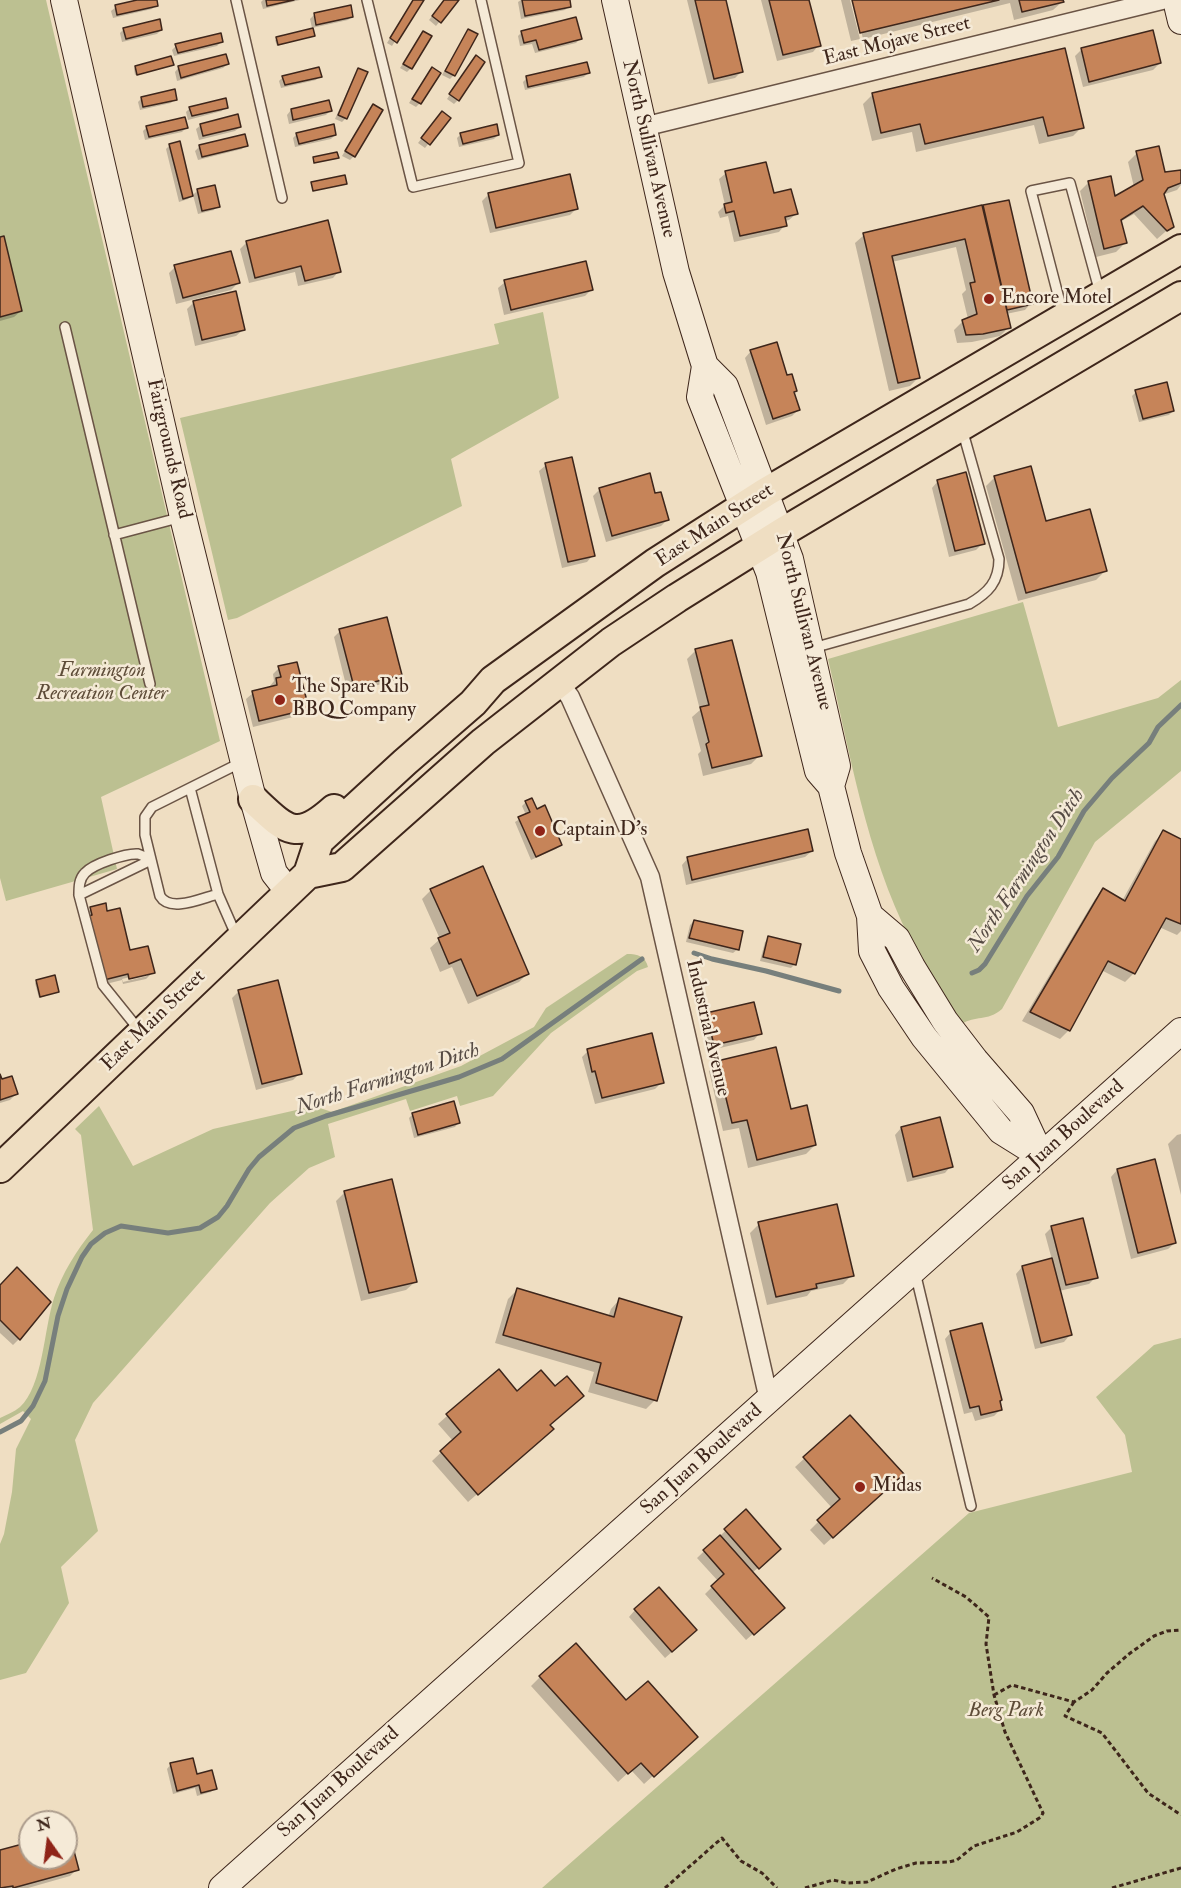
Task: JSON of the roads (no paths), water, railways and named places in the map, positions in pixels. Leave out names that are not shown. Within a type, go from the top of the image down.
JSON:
[{"type":"main road","name":"Fairgrounds Road","points":[[64,0],[183,517],[253,800],[274,873],[298,883]]},
{"type":"main road","name":"North Sullivan Avenue","points":[[615,0],[676,272],[705,366],[725,386],[755,499],[771,539],[790,559],[837,766],[831,786]]},
{"type":"main road","points":[[1176,0],[1181,21]]},
{"type":"main road","name":"East Main Street","points":[[0,1168],[298,883],[319,841],[473,703],[493,680],[656,563],[755,499],[1063,316],[1181,249]]},
{"type":"main road","name":"East Main Street","points":[[298,883],[342,867],[483,742],[558,681],[611,642],[771,539],[1181,296]]},
{"type":"main road","points":[[939,390],[961,426]]},
{"type":"main road","name":"North Sullivan Avenue","points":[[771,539],[770,572],[818,771],[831,786],[848,853],[870,916],[872,951],[891,988],[924,1037],[1001,1131],[1041,1156]]},
{"type":"main road","points":[[532,651],[558,681]]},
{"type":"main road","points":[[253,800],[277,822],[288,828],[295,830],[313,826],[462,696],[493,680]]},
{"type":"main road","name":"San Juan Boulevard","points":[[222,1888],[1181,1031]]},
{"type":"street","name":"East Mojave Street","points":[[644,127],[1162,0]]},
{"type":"street","name":"Industrial Avenue","points":[[558,681],[570,697],[650,877],[769,1400]]},
{"type":"lane","points":[[236,0],[282,198]]},
{"type":"lane","points":[[367,0],[413,187],[519,163],[481,0]]},
{"type":"lane","points":[[1063,316],[1031,191],[1070,183],[1100,295]]},
{"type":"lane","points":[[65,327],[150,684]]},
{"type":"lane","points":[[811,649],[969,604],[983,596],[994,584],[999,571],[999,559],[961,426]]},
{"type":"lane","points":[[114,535],[183,517]]},
{"type":"lane","points":[[218,894],[174,905],[163,901],[145,835],[145,817],[152,807],[244,761]]},
{"type":"lane","points":[[190,788],[218,894],[238,939]]},
{"type":"lane","points":[[142,1032],[103,985],[79,895],[79,883],[85,873],[99,864],[121,856],[137,854],[151,860]]},
{"type":"lane","points":[[79,895],[151,860]]},
{"type":"lane","points":[[915,1269],[971,1506]]},
{"type":"waterway","name":"North Farmington Ditch","points":[[972,973],[985,964],[1027,896],[1058,857],[1084,811],[1112,778],[1149,743],[1158,727],[1181,705]]},
{"type":"waterway","name":"North Farmington Ditch","points":[[694,953],[839,991]]},
{"type":"waterway","name":"North Farmington Ditch","points":[[0,1432],[21,1421],[33,1406],[45,1381],[58,1316],[67,1289],[82,1257],[91,1244],[105,1233],[121,1226],[168,1233],[200,1228],[218,1217],[259,1157],[294,1128],[326,1116],[459,1077],[502,1059],[642,959]]},
{"type":"place","name":"Encore Motel","points":[[989,299]]},
{"type":"place","name":"The Spare Rib BBQ Company","points":[[280,700]]},
{"type":"place","name":"Captain D's","points":[[540,831]]},
{"type":"place","name":"Midas","points":[[860,1487]]},
{"type":"park label","name":"Farmington Recreation Center","points":[[102,684]]},
{"type":"park label","name":"Berg Park","points":[[1006,1712]]}]
